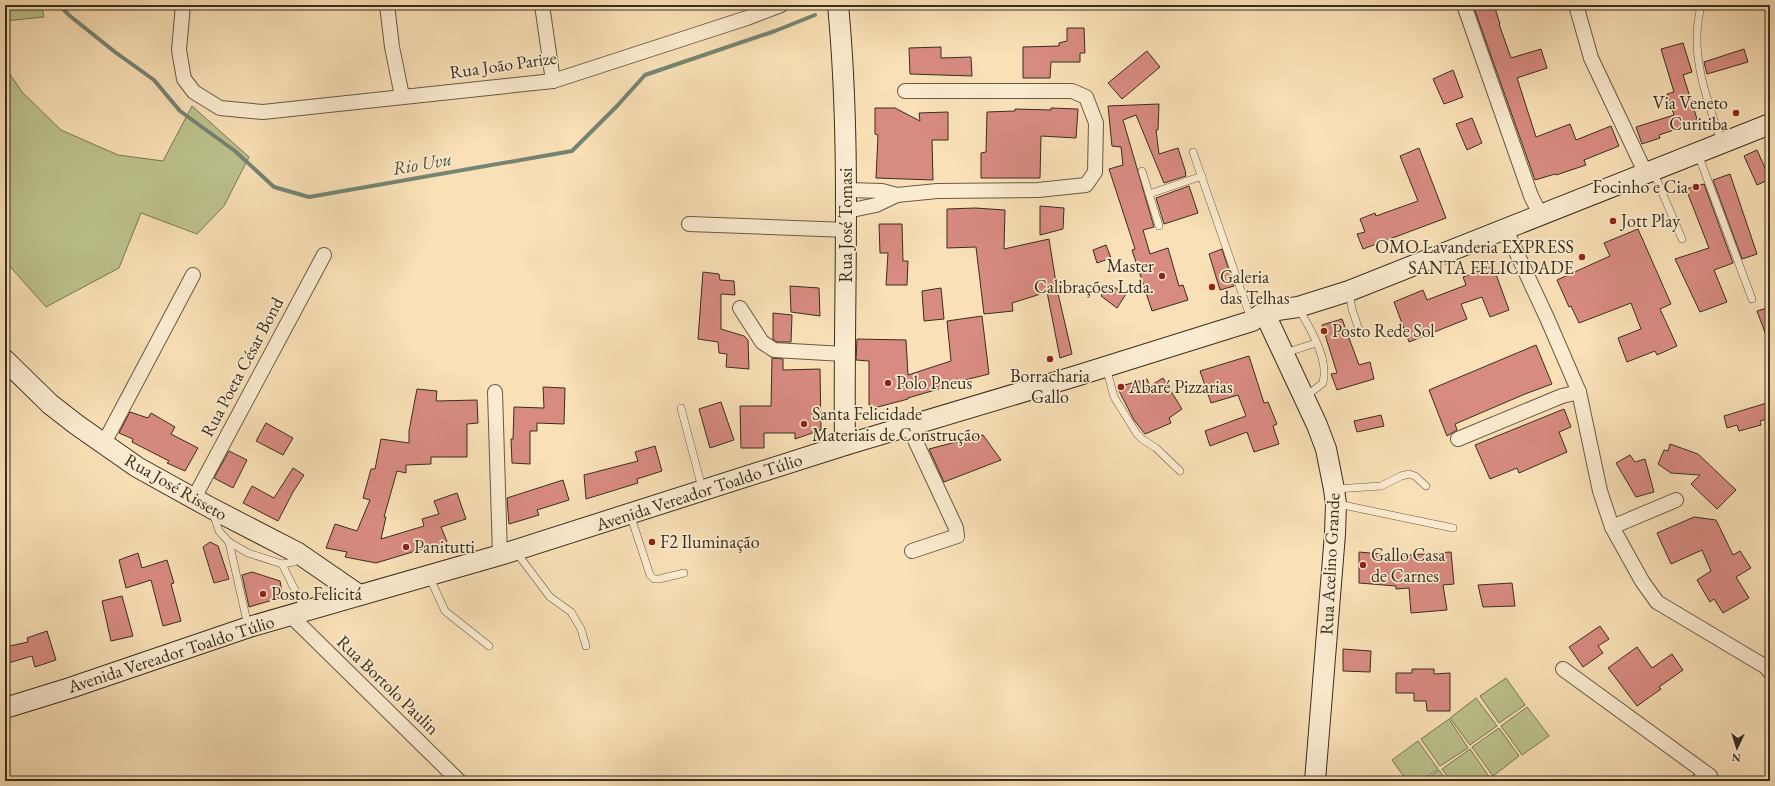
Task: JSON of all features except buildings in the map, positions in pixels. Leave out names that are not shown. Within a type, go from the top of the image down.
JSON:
[{"type":"main road","name":"Rua José Tomasi","points":[[838,5],[847,190],[844,354],[845,445]]},
{"type":"main road","name":"Avenida Vereador Toaldo Túlio","points":[[5,708],[70,688],[249,626],[507,553],[845,445],[1106,367],[1258,317],[1298,307],[1349,291],[1698,154],[1770,124]]},
{"type":"main road","name":"Rua Acelino Grande","points":[[1258,317],[1283,354],[1304,397],[1326,450],[1335,496],[1334,542],[1314,781]]},
{"type":"main road","name":"Rua José Risseto","points":[[5,360],[50,404],[137,467],[211,508],[298,553],[359,595]]},
{"type":"street","name":"Rua João Parize","points":[[183,5],[179,50],[184,79],[194,92],[220,108],[263,112],[552,81],[746,18],[781,5]]},
{"type":"street","points":[[387,5],[392,47],[402,96]]},
{"type":"street","points":[[542,5],[552,81]]},
{"type":"street","points":[[1464,5],[1531,196],[1541,216]]},
{"type":"street","points":[[1576,5],[1591,58],[1649,173]]},
{"type":"street","points":[[688,224],[847,220],[897,195],[937,191],[1038,190],[1086,185],[1095,172],[1096,123],[1086,97],[1072,91],[905,91]]},
{"type":"street","points":[[847,190],[882,191],[897,195]]},
{"type":"street","points":[[1506,230],[1547,318],[1579,392],[1600,491],[1612,527],[1642,581],[1657,602],[1766,667],[1770,672]]},
{"type":"street","name":"Rua Poeta César Bond","points":[[194,498],[324,255]]},
{"type":"street","points":[[104,444],[193,275]]},
{"type":"street","points":[[740,308],[762,342],[774,350],[844,354]]},
{"type":"street","points":[[495,392],[507,553]]},
{"type":"street","points":[[1458,440],[1562,396],[1579,392]]},
{"type":"street","points":[[909,427],[956,528],[957,536],[912,551]]},
{"type":"street","points":[[1612,527],[1676,500]]},
{"type":"street","name":"Rua Bortolo Paulin","points":[[298,613],[459,781]]},
{"type":"street","points":[[1563,669],[1704,778]]},
{"type":"lane","points":[[1700,5],[1697,36],[1698,58],[1702,85],[1722,144]]},
{"type":"lane","points":[[1193,152],[1258,317]]},
{"type":"lane","points":[[1698,154],[1752,298]]},
{"type":"lane","points":[[1142,171],[1159,226]]},
{"type":"lane","points":[[1649,173],[1682,239]]},
{"type":"lane","points":[[1149,194],[1202,176]]},
{"type":"lane","points":[[1349,291],[1352,309],[1359,330]]},
{"type":"lane","points":[[1298,307],[1311,329],[1325,375],[1323,383],[1304,397]]},
{"type":"lane","points":[[1283,354],[1316,343]]},
{"type":"lane","points":[[1106,367],[1112,392],[1137,434],[1156,448],[1180,471]]},
{"type":"lane","points":[[682,408],[703,490]]},
{"type":"lane","points":[[1335,496],[1381,486],[1408,474],[1415,476],[1426,486]]},
{"type":"lane","points":[[1335,496],[1453,528]]},
{"type":"lane","points":[[211,508],[219,531],[229,542],[248,553],[282,564],[294,562],[298,553]]},
{"type":"lane","points":[[630,514],[650,575],[654,579],[659,580],[684,573]]},
{"type":"lane","points":[[229,542],[249,626]]},
{"type":"lane","points":[[507,553],[550,597],[571,612],[581,629],[586,646]]},
{"type":"lane","points":[[282,564],[298,613]]},
{"type":"lane","points":[[429,576],[445,611],[489,646]]},
{"type":"green space","points":[[5,5],[41,5],[44,17],[5,21]]},
{"type":"green space","points":[[5,67],[22,92],[61,130],[118,155],[163,161],[192,106],[249,157],[224,206],[197,234],[141,213],[119,268],[46,307],[5,261]]},
{"type":"green space","points":[[1506,678],[1525,705],[1499,723],[1480,696]]},
{"type":"green space","points":[[1476,698],[1497,726],[1470,745],[1450,718]]},
{"type":"green space","points":[[1527,707],[1549,736],[1522,755],[1501,726]]},
{"type":"green space","points":[[1449,719],[1468,748],[1440,766],[1421,739]]},
{"type":"green space","points":[[1499,728],[1519,756],[1493,776],[1472,747]]},
{"type":"green space","points":[[1418,741],[1438,769],[1421,781],[1407,781],[1392,760]]},
{"type":"green space","points":[[1470,749],[1490,778],[1485,781],[1451,781],[1442,769]]},
{"type":"green space","points":[[1439,770],[1447,781],[1425,781]]},
{"type":"waterway","name":"Rio Uvu","points":[[59,5],[70,16],[115,52],[154,80],[180,111],[235,151],[274,187],[309,197],[572,151],[617,106],[645,75],[775,31],[815,15]]},
{"type":"place","name":"Via Veneto Curitiba","points":[[1736,113]]},
{"type":"place","name":"Focinho e Cia","points":[[1696,187]]},
{"type":"place","name":"Jott Play","points":[[1613,221]]},
{"type":"place","name":"OMO Lavanderia EXPRESS SANTA FELICIDADE","points":[[1582,257]]},
{"type":"place","name":"Master Calibrações Ltda.","points":[[1162,276]]},
{"type":"place","name":"Galeria das Telhas","points":[[1212,287]]},
{"type":"place","name":"Posto Rede Sol","points":[[1324,331]]},
{"type":"place","name":"Borracharia Gallo","points":[[1050,359]]},
{"type":"place","name":"Polo Pneus","points":[[888,383]]},
{"type":"place","name":"Abaré Pizzarias","points":[[1121,387]]},
{"type":"place","name":"Santa Felicidade Materiais de Construção","points":[[804,424]]},
{"type":"place","name":"F2 Iluminação","points":[[652,542]]},
{"type":"place","name":"Panitutti","points":[[406,547]]},
{"type":"place","name":"Gallo Casa de Carnes","points":[[1363,565]]},
{"type":"place","name":"Posto Felicitá","points":[[263,594]]}]
